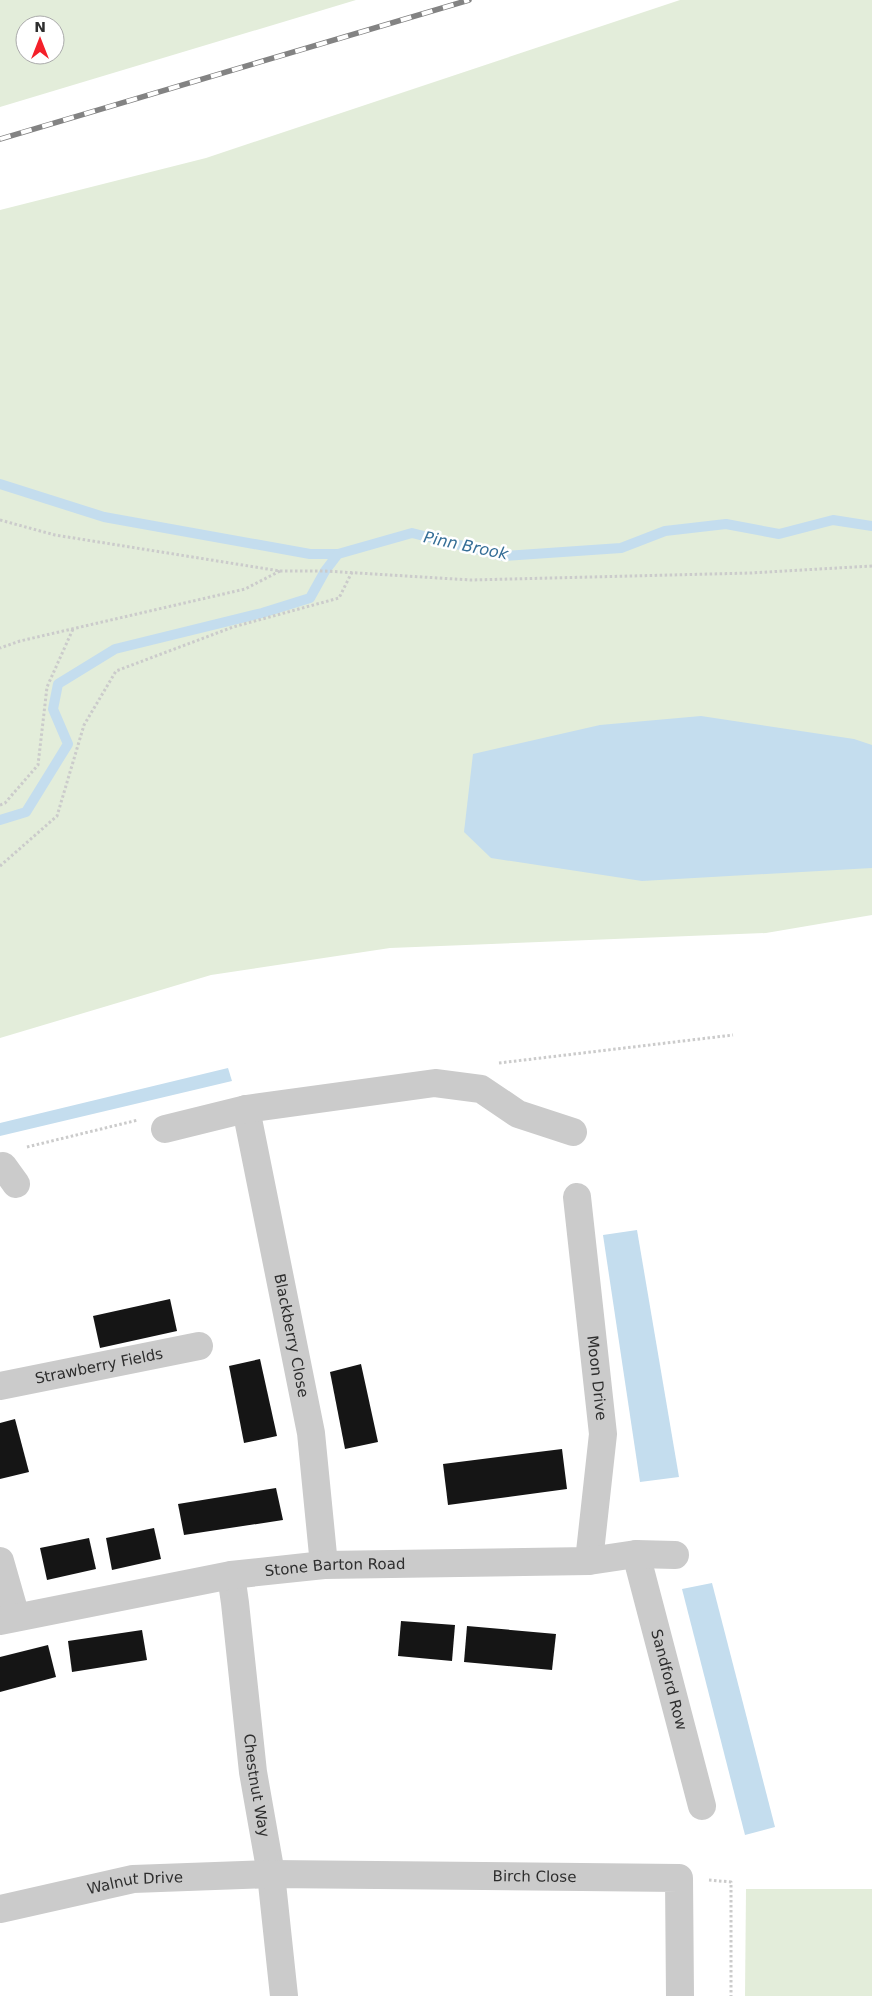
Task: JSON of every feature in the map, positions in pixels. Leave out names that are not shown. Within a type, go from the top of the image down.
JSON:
[{"type":"street","points":[[155,1124],[246,1109],[435,1083],[481,1088],[518,1114],[573,1132]]},
{"type":"street","name":"Blackberry Close","points":[[246,1109],[311,1433],[324,1565]]},
{"type":"street","name":"Moon Drive","points":[[577,1197],[603,1434],[588,1560]]},
{"type":"street","name":"Strawberry Fields","points":[[0,1386],[198,1346]]},
{"type":"street","name":"Stone Barton Road","points":[[8,1619],[231,1575],[324,1565],[588,1560],[636,1554],[675,1555]]},
{"type":"street","name":"Sandford Row","points":[[636,1554],[702,1806]]},
{"type":"street","points":[[0,1561],[8,1619]]},
{"type":"street","name":"Chestnut Way","points":[[231,1575],[253,1772],[271,1874],[284,1996]]},
{"type":"street","name":"Birch Close","points":[[271,1874],[679,1878]]},
{"type":"street","name":"Walnut Drive","points":[[0,1909],[133,1880],[271,1874]]},
{"type":"street","points":[[679,1878],[680,1996]]},
{"type":"path","points":[[0,520],[55,535],[280,571],[352,572],[471,580],[750,573],[872,566]]},
{"type":"path","points":[[0,648],[20,641],[245,589],[280,571]]},
{"type":"path","points":[[0,866],[57,816],[84,725],[116,672],[233,627],[339,598],[352,572]]},
{"type":"path","points":[[0,805],[4,804],[38,766],[47,687],[73,629]]},
{"type":"path","points":[[12,1166],[155,1124]]},
{"type":"path","points":[[679,1878],[731,1882],[731,1996]]},
{"type":"green space","points":[[0,0],[356,0],[0,107]]},
{"type":"green space","points":[[680,0],[872,0],[872,915],[766,933],[390,948],[211,975],[0,1038],[0,210],[206,158]]},
{"type":"green space","points":[[746,1889],[872,1889],[872,1996],[745,1996]]},
{"type":"water","points":[[701,716],[854,739],[872,745],[872,868],[642,881],[491,858],[464,832],[473,754],[600,725]]},
{"type":"water","points":[[228,1068],[232,1081],[0,1136],[0,1123]]},
{"type":"water","points":[[637,1230],[679,1477],[640,1482],[603,1235]]},
{"type":"water","points":[[712,1583],[775,1827],[745,1835],[682,1589]]},
{"type":"building","points":[[170,1299],[177,1331],[100,1348],[93,1316]]},
{"type":"building","points":[[260,1359],[277,1436],[244,1443],[229,1366]]},
{"type":"building","points":[[361,1364],[378,1442],[345,1449],[330,1372]]},
{"type":"building","points":[[15,1419],[29,1472],[0,1479],[0,1423]]},
{"type":"building","points":[[562,1449],[567,1489],[448,1505],[443,1464]]},
{"type":"building","points":[[276,1488],[283,1520],[184,1535],[178,1504]]},
{"type":"building","points":[[154,1528],[161,1559],[112,1570],[106,1538]]},
{"type":"building","points":[[89,1538],[96,1569],[47,1580],[40,1548]]},
{"type":"building","points":[[401,1621],[455,1625],[452,1661],[398,1656]]},
{"type":"building","points":[[467,1626],[556,1634],[552,1670],[464,1662]]},
{"type":"building","points":[[142,1630],[147,1660],[72,1672],[68,1641]]},
{"type":"building","points":[[48,1645],[56,1677],[0,1692],[0,1657]]},
{"type":"waterway","points":[[0,484],[104,517],[310,554],[338,554]]},
{"type":"waterway","name":"Pinn Brook","points":[[0,820],[26,812],[68,744],[53,709],[58,684],[115,649],[262,613],[310,598],[325,571],[338,554],[412,533],[503,556],[621,548],[665,531],[726,524],[779,534],[833,520],[872,526]]},
{"type":"railway","points":[[0,139],[469,0]]}]
